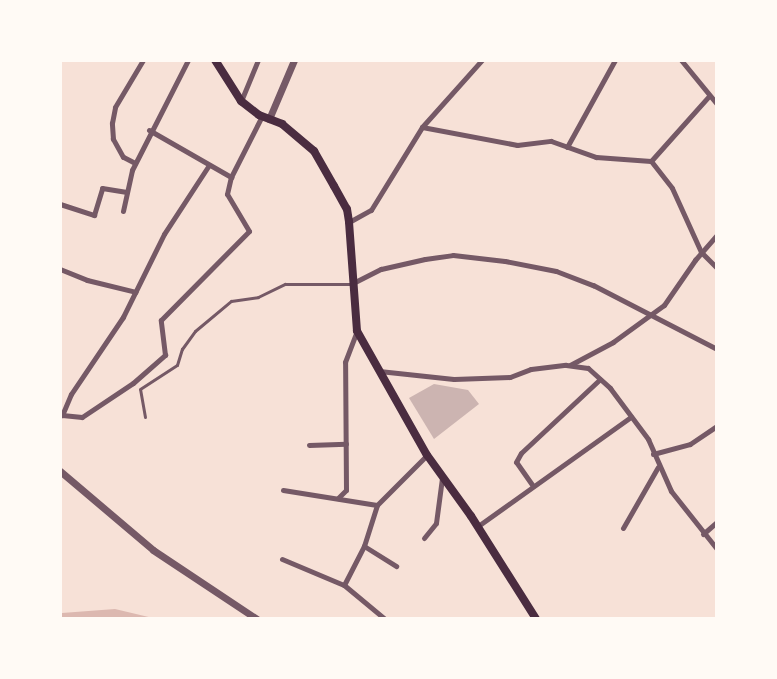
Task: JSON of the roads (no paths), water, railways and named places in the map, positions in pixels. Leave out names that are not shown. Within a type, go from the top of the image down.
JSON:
[{"type":"main road","points":[[215,60],[241,102],[265,117],[282,124],[314,151],[347,209],[357,331],[427,455],[478,526],[536,619]]},
{"type":"street","points":[[135,163],[123,157],[113,139],[112,123],[115,107],[143,60]]},
{"type":"street","points":[[123,211],[135,163],[149,130],[188,60]]},
{"type":"street","points":[[241,102],[258,60]]},
{"type":"street","points":[[61,417],[82,417],[133,383],[165,355],[161,320],[249,231],[227,194],[231,177],[294,60]]},
{"type":"street","points":[[349,222],[371,210],[422,127],[482,60]]},
{"type":"street","points":[[567,147],[615,60]]},
{"type":"street","points":[[681,60],[717,104]]},
{"type":"street","points":[[651,161],[710,96]]},
{"type":"street","points":[[422,127],[518,145],[551,141],[596,157],[651,161],[672,188],[701,252],[717,268]]},
{"type":"street","points":[[149,130],[231,177]]},
{"type":"street","points":[[61,417],[136,292],[164,234],[209,165]]},
{"type":"street","points":[[60,204],[94,215],[102,188],[127,192]]},
{"type":"street","points":[[569,365],[613,342],[664,305],[701,252],[717,235]]},
{"type":"street","points":[[352,284],[381,269],[416,260],[478,257],[556,271],[653,313],[717,349]]},
{"type":"street","points":[[60,268],[87,280],[136,292]]},
{"type":"street","points":[[338,498],[346,489],[345,362],[357,331]]},
{"type":"street","points":[[379,371],[454,379],[510,377],[531,369],[569,365],[588,368],[631,417],[658,467],[703,534],[717,549]]},
{"type":"street","points":[[533,486],[516,462],[522,453],[600,379]]},
{"type":"street","points":[[478,526],[631,417]]},
{"type":"street","points":[[653,454],[690,444],[717,426]]},
{"type":"street","points":[[309,445],[346,444]]},
{"type":"street","points":[[344,585],[364,546],[377,505],[427,455]]},
{"type":"street","points":[[623,528],[658,467]]},
{"type":"street","points":[[60,471],[153,550],[257,619]]},
{"type":"street","points":[[424,538],[436,522],[442,478]]},
{"type":"street","points":[[283,490],[377,505]]},
{"type":"street","points":[[703,534],[717,522]]},
{"type":"street","points":[[364,546],[396,566]]},
{"type":"street","points":[[282,559],[344,585],[385,619]]},
{"type":"lane","points":[[145,417],[140,388],[177,365],[182,349],[195,331],[231,301],[258,297],[285,284],[352,284]]}]
